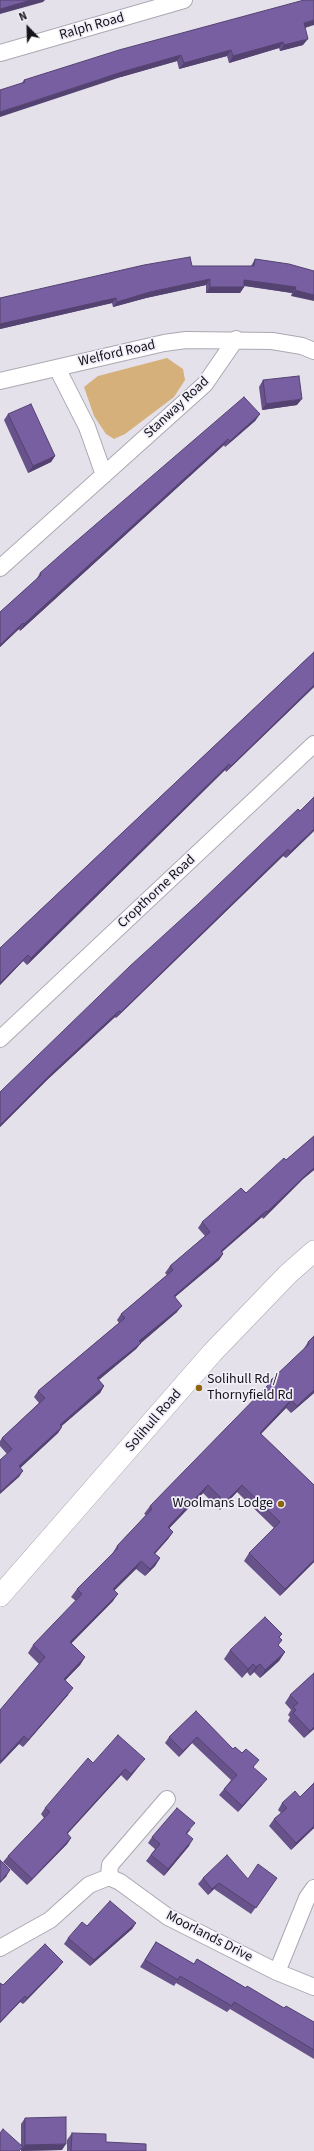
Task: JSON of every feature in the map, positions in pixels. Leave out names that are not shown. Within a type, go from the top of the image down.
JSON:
[{"type":"street","name":"Ralph Road","points":[[0,53],[184,0]]},
{"type":"street","points":[[236,339],[272,341],[302,346],[314,351]]},
{"type":"street","name":"Welford Road","points":[[0,381],[164,343],[186,340],[236,339]]},
{"type":"street","name":"Stanway Road","points":[[0,568],[205,384],[236,339]]},
{"type":"street","points":[[58,368],[87,427],[104,475]]},
{"type":"street","name":"Cropthorne Road","points":[[0,1039],[314,744]]},
{"type":"street","name":"Solihull Road","points":[[0,1596],[212,1354],[288,1274],[314,1251]]},
{"type":"street","points":[[0,1948],[50,1920],[89,1885],[109,1877],[110,1865],[167,1799]]},
{"type":"street","name":"Moorlands Drive","points":[[109,1877],[120,1882],[168,1917],[277,1972],[314,1987]]},
{"type":"street","points":[[277,1972],[307,1898],[314,1888]]},
{"type":"shaded area","points":[[167,358],[183,369],[185,380],[174,397],[125,434],[114,439],[106,434],[94,416],[84,387],[98,376]]},
{"type":"building","points":[[0,0],[31,0],[0,9]]},
{"type":"building","points":[[304,0],[314,0],[314,20],[304,23],[308,39],[284,45],[283,42],[233,56],[231,50],[184,63],[181,55],[125,71],[0,112],[0,90],[25,82],[24,80],[119,50]]},
{"type":"building","points":[[190,257],[192,266],[254,266],[255,259],[289,264],[314,271],[314,295],[295,290],[296,287],[244,280],[244,287],[210,287],[210,279],[150,292],[117,302],[116,298],[0,324],[0,298],[144,265]]},
{"type":"building","points":[[299,376],[302,399],[266,404],[263,380]]},
{"type":"building","points":[[244,397],[260,414],[230,441],[228,439],[0,645],[0,612],[66,550]]},
{"type":"building","points":[[31,404],[55,456],[33,466],[8,414]]},
{"type":"building","points":[[314,652],[314,685],[231,766],[229,764],[31,958],[28,955],[0,983],[0,948]]},
{"type":"building","points":[[314,797],[314,829],[290,852],[288,849],[121,1012],[119,1011],[52,1073],[0,1125],[0,1092],[130,966],[298,809],[300,811]]},
{"type":"building","points":[[314,1136],[314,1168],[267,1212],[266,1211],[221,1251],[223,1254],[174,1296],[182,1306],[139,1341],[141,1343],[97,1378],[104,1386],[60,1425],[62,1427],[19,1466],[23,1471],[0,1492],[0,1460],[12,1449],[2,1438],[45,1398],[38,1391],[125,1318],[121,1314],[173,1270],[170,1266],[210,1232],[202,1222],[241,1188],[246,1193],[284,1158],[286,1160]]},
{"type":"building","points":[[314,1336],[314,1390],[297,1406],[291,1400],[260,1433],[314,1485],[314,1560],[285,1589],[249,1553],[280,1522],[242,1485],[225,1502],[208,1485],[168,1527],[173,1532],[154,1553],[160,1558],[150,1569],[141,1561],[113,1589],[118,1594],[70,1642],[85,1657],[64,1679],[73,1688],[28,1740],[24,1736],[1,1761],[0,1710],[45,1657],[33,1645],[82,1594],[77,1589],[118,1548],[117,1546],[152,1509],[150,1506],[272,1381],[271,1380],[309,1344],[308,1342]]},
{"type":"building","points":[[265,1617],[282,1634],[279,1637],[282,1640],[278,1645],[285,1652],[265,1670],[260,1664],[256,1667],[253,1664],[248,1669],[230,1650]]},
{"type":"building","points":[[314,1673],[314,1727],[310,1731],[293,1713],[296,1710],[293,1707],[298,1703],[290,1695]]},
{"type":"building","points":[[196,1711],[233,1749],[235,1747],[242,1753],[246,1749],[259,1760],[253,1767],[267,1779],[242,1806],[224,1789],[237,1775],[197,1737],[183,1751],[169,1737]]},
{"type":"building","points":[[118,1735],[145,1759],[131,1774],[125,1769],[67,1833],[71,1838],[32,1879],[8,1856],[50,1812],[45,1808],[88,1758],[93,1763]]},
{"type":"building","points":[[314,1783],[314,1826],[296,1843],[274,1819],[287,1808],[282,1803],[295,1791],[300,1797]]},
{"type":"building","points":[[177,1808],[195,1823],[186,1833],[193,1839],[168,1869],[151,1855],[160,1844],[152,1837]]},
{"type":"building","points":[[227,1855],[248,1879],[258,1864],[277,1878],[256,1908],[219,1883],[212,1889],[203,1878]]},
{"type":"building","points":[[0,1860],[10,1870],[0,1882]]},
{"type":"building","points":[[110,1901],[136,1923],[94,1960],[68,1938],[82,1922],[87,1926]]},
{"type":"building","points":[[156,1942],[194,1964],[197,1959],[246,1988],[247,1986],[284,2008],[286,2006],[314,2022],[314,2050],[234,2002],[232,2006],[180,1976],[178,1980],[145,1960]]},
{"type":"building","points":[[45,1944],[63,1962],[27,1998],[25,1996],[0,2022],[0,1983],[3,1985]]},
{"type":"building","points":[[66,2117],[66,2144],[25,2145],[25,2118]]},
{"type":"building","points":[[3,2129],[23,2147],[19,2151],[0,2151],[0,2133]]},
{"type":"building","points":[[72,2133],[106,2134],[106,2142],[146,2144],[146,2151],[71,2151]]},
{"type":"place","name":"Solihull Rd / Thornyfield Rd","points":[[199,1388]]},
{"type":"place","name":"Woolmans Lodge","points":[[281,1504]]}]
